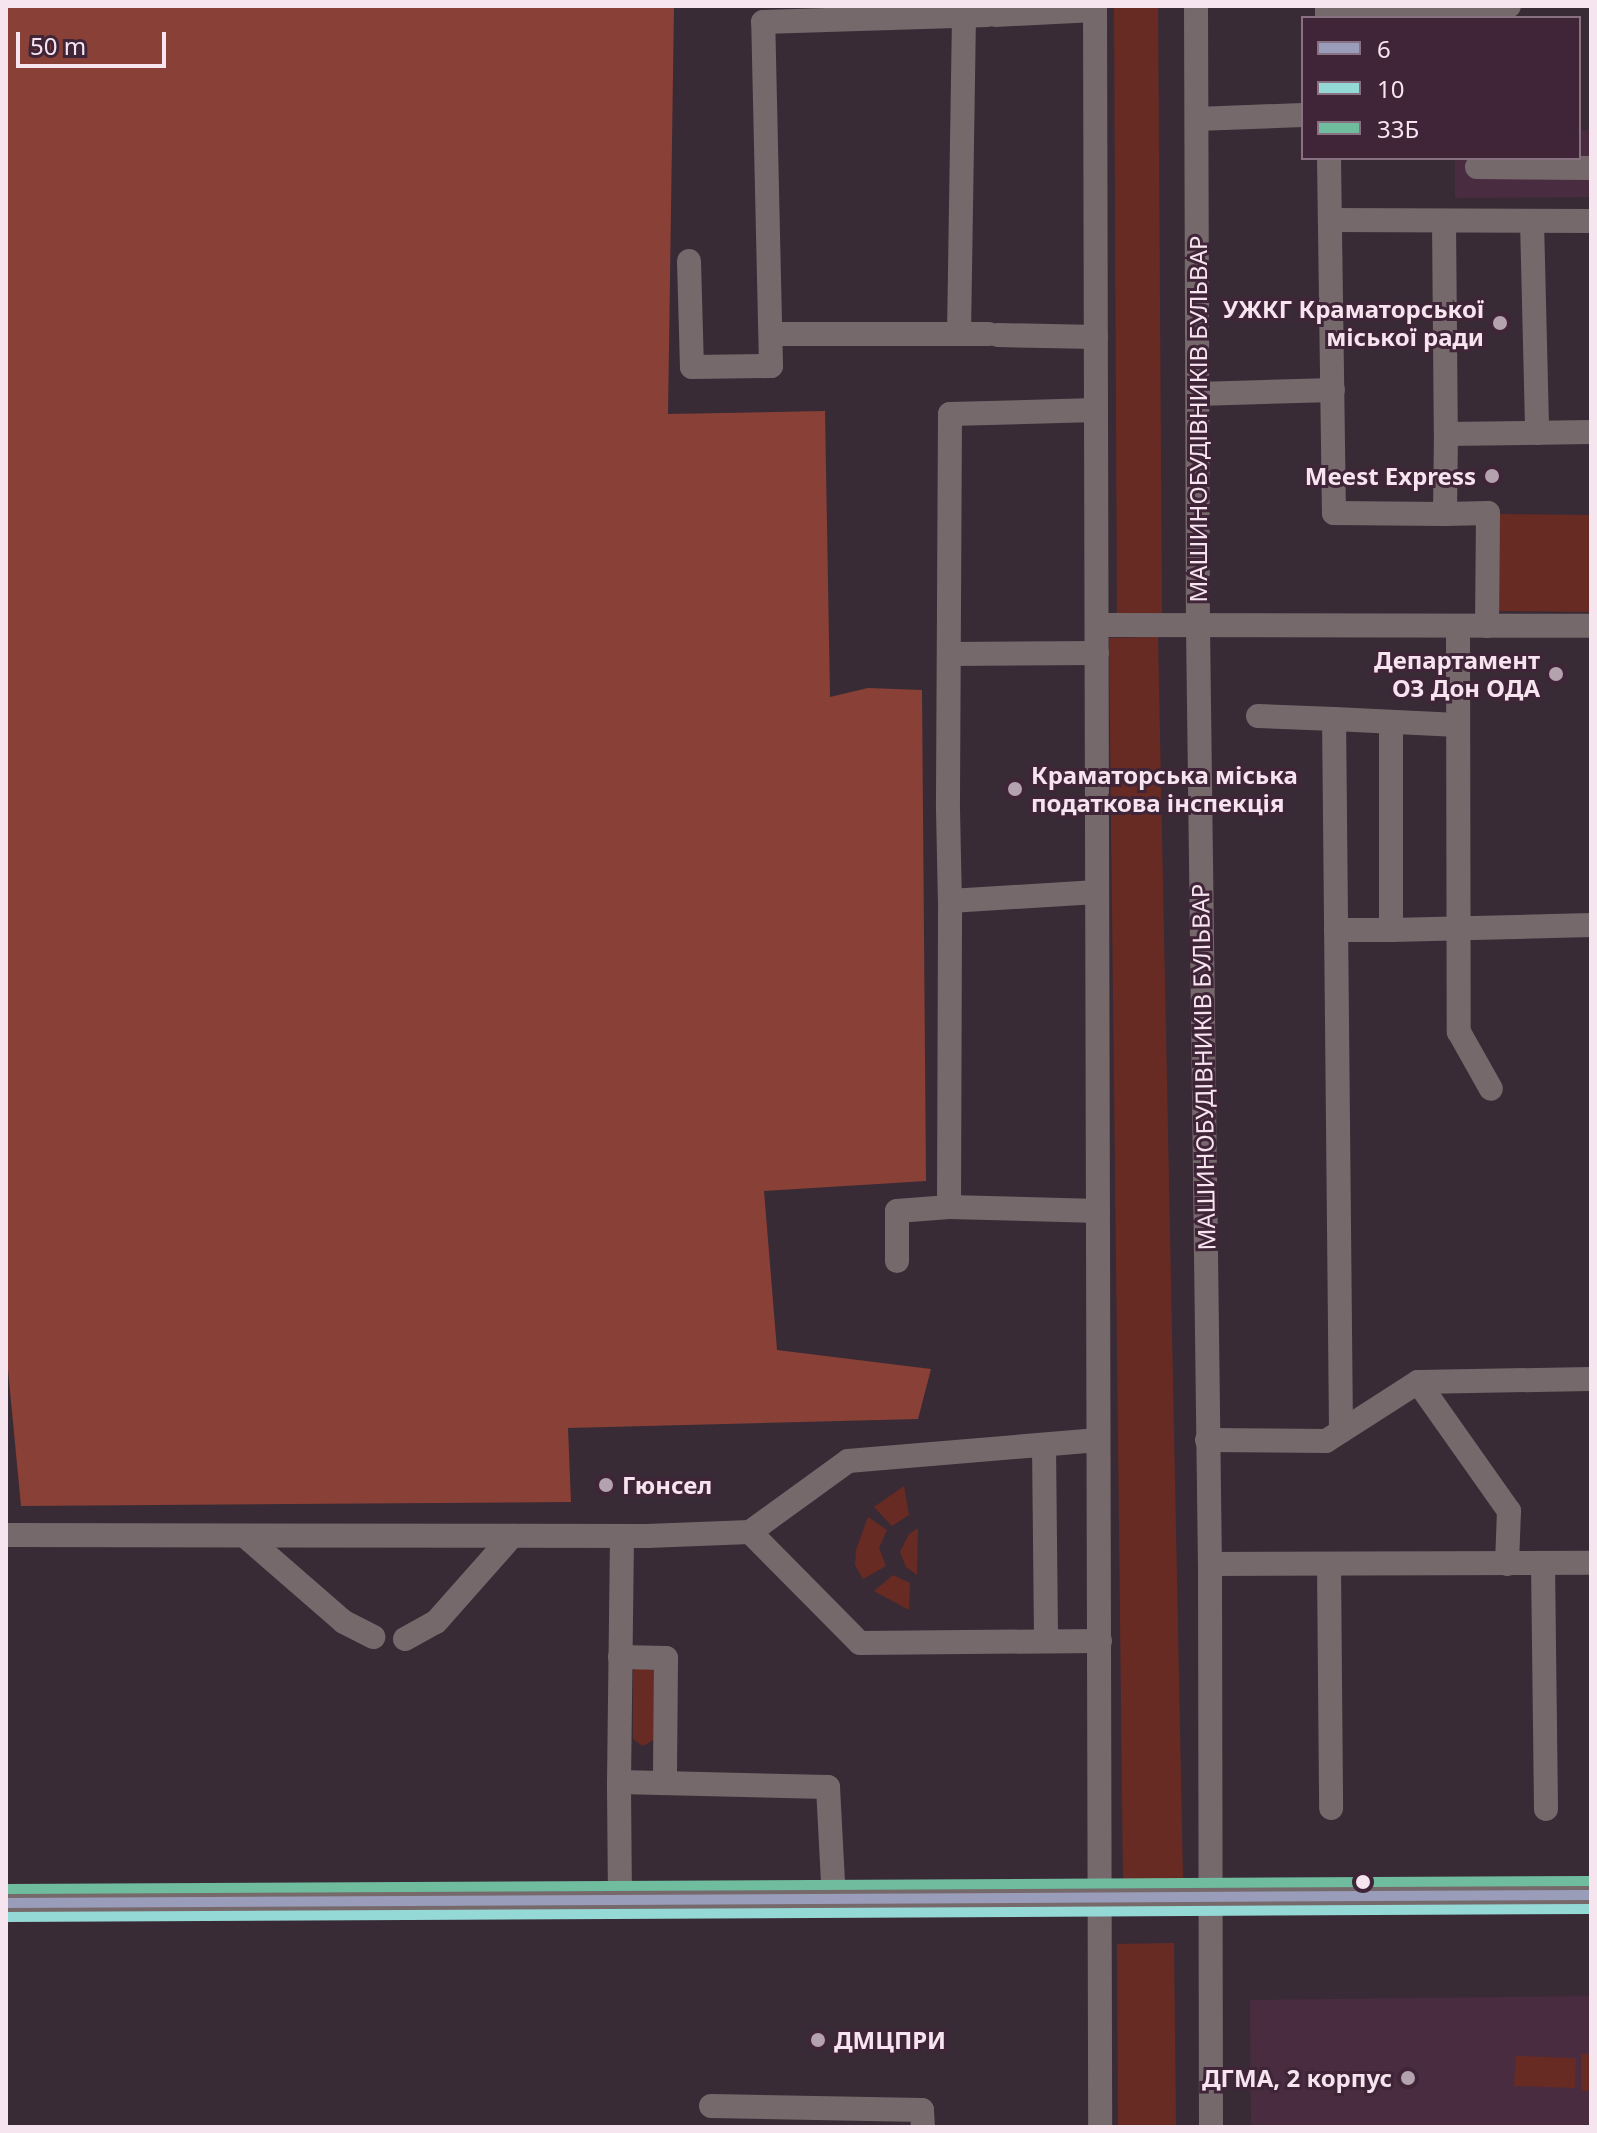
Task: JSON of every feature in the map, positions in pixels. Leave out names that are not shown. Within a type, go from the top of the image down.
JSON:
[{"type":"street","name":"МАШИНОБУДІВНИКІВ БУЛЬВАР","points":[[1196,6],[1198,626],[1210,1564],[1211,2127]]},
{"type":"street","points":[[1327,16],[1327,10],[1509,6]]},
{"type":"street","points":[[689,261],[692,367],[771,366],[763,22],[1095,8],[1100,2127]]},
{"type":"street","points":[[959,334],[982,15]]},
{"type":"street","points":[[1197,119],[1301,115]]},
{"type":"street","points":[[1329,160],[1334,513],[1488,513],[1487,626]]},
{"type":"street","points":[[1477,167],[1591,168]]},
{"type":"street","points":[[1330,220],[1591,221]]},
{"type":"street","points":[[1444,221],[1445,514]]},
{"type":"street","points":[[1532,221],[1537,433]]},
{"type":"street","points":[[772,334],[1096,337]]},
{"type":"street","points":[[1198,394],[1333,390]]},
{"type":"street","points":[[949,1207],[950,414],[1096,410]]},
{"type":"street","points":[[1446,434],[1591,432]]},
{"type":"street","points":[[1097,625],[1591,626]]},
{"type":"street","points":[[1458,626],[1459,1032],[1491,1089]]},
{"type":"street","points":[[949,654],[1097,653]]},
{"type":"street","points":[[1258,716],[1458,725]]},
{"type":"street","points":[[1334,719],[1341,1431]]},
{"type":"street","points":[[1391,722],[1391,930]]},
{"type":"street","points":[[950,901],[1097,892]]},
{"type":"street","points":[[1336,930],[1459,930],[1591,925]]},
{"type":"street","points":[[897,1261],[897,1211],[949,1207],[1098,1211]]},
{"type":"street","points":[[1207,1440],[1326,1441],[1418,1382],[1591,1379]]},
{"type":"street","points":[[1418,1382],[1509,1511],[1507,1564]]},
{"type":"street","points":[[6,1535],[622,1536],[750,1532],[848,1461],[1098,1440]]},
{"type":"street","points":[[1044,1445],[1046,1641]]},
{"type":"street","points":[[750,1532],[860,1643],[1100,1641]]},
{"type":"street","points":[[245,1536],[344,1622],[373,1637]]},
{"type":"street","points":[[405,1639],[436,1622],[512,1536]]},
{"type":"street","points":[[620,1902],[622,1536]]},
{"type":"street","points":[[1543,1563],[1546,1809]]},
{"type":"street","points":[[1210,1564],[1591,1563]]},
{"type":"street","points":[[1329,1564],[1331,1808]]},
{"type":"street","points":[[620,1657],[666,1658],[665,1783]]},
{"type":"street","points":[[619,1782],[828,1787],[834,1901]]},
{"type":"street","points":[[6,1903],[1099,1900],[1591,1895]]},
{"type":"street","points":[[711,2106],[922,2110],[923,2127]]},
{"type":"shaded area","points":[[6,6],[674,6],[668,414],[825,411],[830,697],[868,688],[922,690],[926,1181],[764,1191],[777,1350],[931,1369],[918,1419],[568,1428],[571,1502],[21,1506],[6,1349]]},
{"type":"shaded area","points":[[1114,6],[1158,6],[1162,613],[1117,613]]},
{"type":"shaded area","points":[[1581,130],[1591,130],[1591,197],[1455,198],[1455,160],[1581,160]]},
{"type":"shaded area","points":[[1493,514],[1591,515],[1591,612],[1491,611]]},
{"type":"shaded area","points":[[1158,637],[1183,1879],[1123,1881],[1109,638]]},
{"type":"shaded area","points":[[904,1486],[909,1515],[892,1526],[874,1507]]},
{"type":"shaded area","points":[[868,1517],[887,1530],[879,1548],[886,1566],[863,1579],[855,1565],[856,1550]]},
{"type":"shaded area","points":[[918,1528],[917,1575],[906,1567],[900,1552],[909,1534]]},
{"type":"shaded area","points":[[893,1575],[910,1583],[909,1610],[874,1591]]},
{"type":"shaded area","points":[[636,1667],[656,1669],[655,1739],[643,1746],[633,1739],[633,1671]]},
{"type":"shaded area","points":[[1174,1943],[1176,2127],[1118,2127],[1117,1944]]},
{"type":"shaded area","points":[[1591,1996],[1591,2127],[1251,2127],[1250,2000]]},
{"type":"shaded area","points":[[1581,2054],[1591,2054],[1591,2091],[1581,2091]]},
{"type":"shaded area","points":[[1516,2056],[1576,2058],[1575,2088],[1514,2086]]},
{"type":"transit line","name":"33Б","points":[[6,1889],[1591,1881]]},
{"type":"transit line","name":"6","points":[[6,1903],[1591,1895]]},
{"type":"transit line","name":"10","points":[[6,1917],[1591,1909]]},
{"type":"place","name":"УЖКГ Краматорської міської ради","points":[[1500,323]]},
{"type":"place","name":"Meest Express","points":[[1492,476]]},
{"type":"place","name":"Департамент ОЗ Дон ОДА","points":[[1556,674]]},
{"type":"place","name":"Краматорська міська податкова інспекція","points":[[1015,789]]},
{"type":"place","name":"Гюнсел","points":[[606,1485]]},
{"type":"place","name":"ДМЦПРИ","points":[[818,2040]]},
{"type":"place","name":"ДГМА, 2 корпус","points":[[1408,2078]]}]
